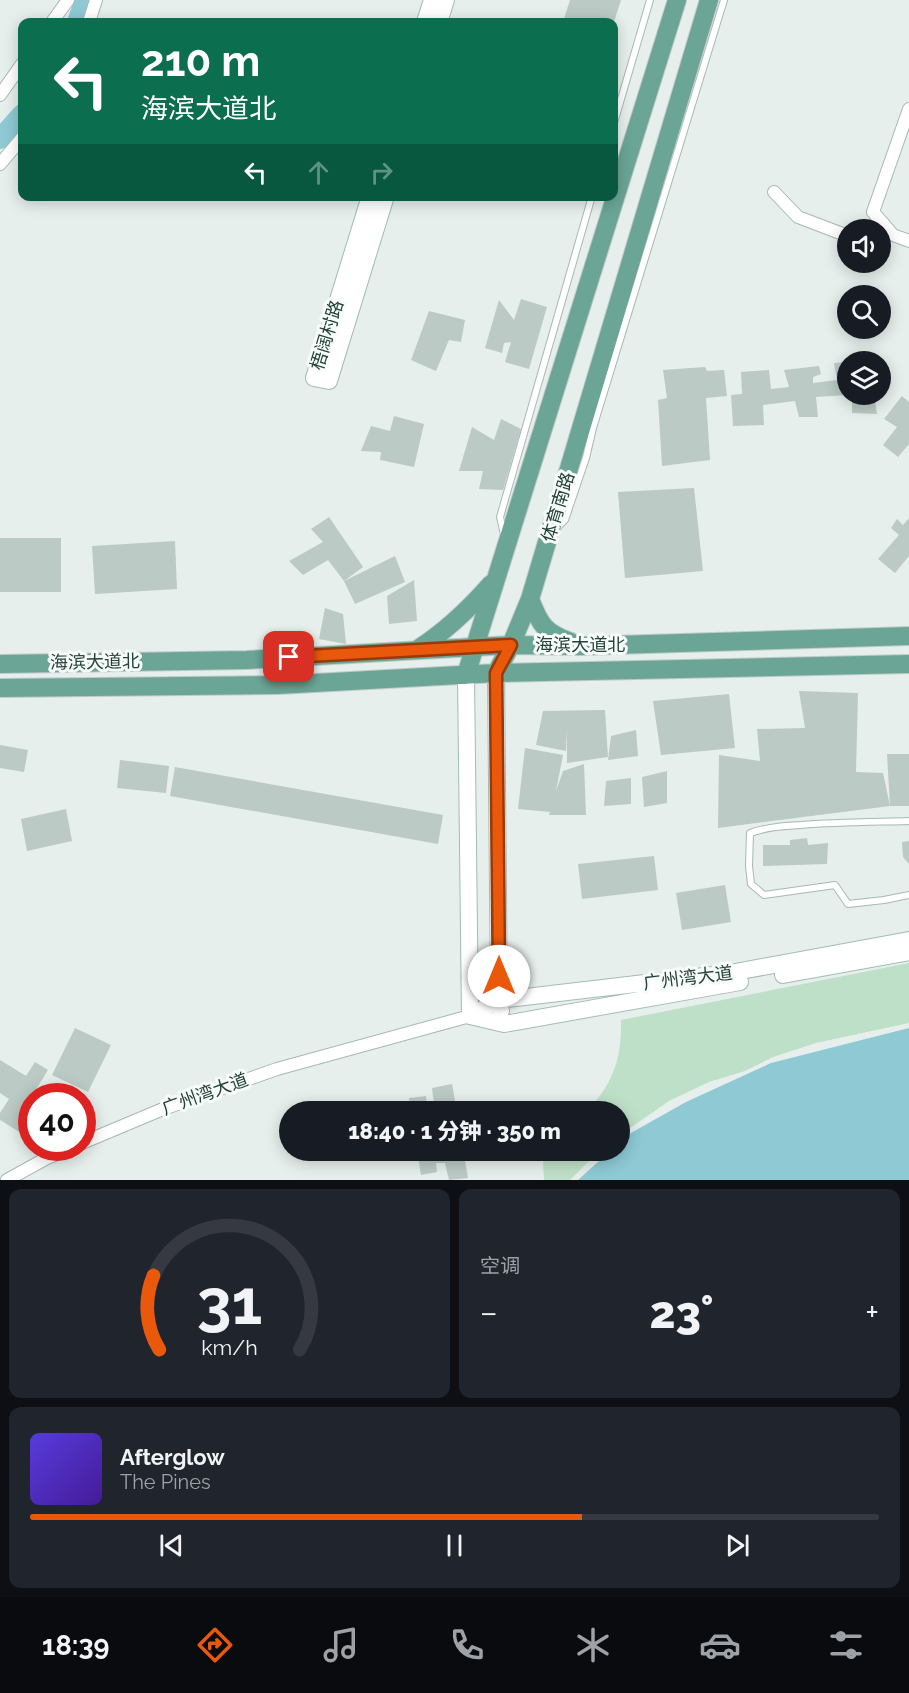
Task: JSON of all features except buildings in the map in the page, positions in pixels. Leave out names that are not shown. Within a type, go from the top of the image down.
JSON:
[{"type":"main road","name":"体育南路","points":[[618,191],[678,0]]},
{"type":"main road","name":"体育南路","points":[[496,673],[511,645],[530,599],[709,0]]},
{"type":"main road","name":"体育南路","points":[[466,675],[615,201]]},
{"type":"main road","points":[[415,651],[439,636],[496,578]]},
{"type":"main road","points":[[530,599],[538,621],[555,636],[582,646]]},
{"type":"main road","name":"海滨大道北","points":[[0,664],[247,660],[511,645],[582,646],[909,636]]},
{"type":"main road","name":"海滨大道北","points":[[0,688],[278,685],[496,673],[909,664]]},
{"type":"street","points":[[55,18],[68,0]]},
{"type":"street","points":[[90,18],[96,0]]},
{"type":"street","points":[[426,18],[432,0]]},
{"type":"street","points":[[440,18],[446,0]]},
{"type":"street","points":[[0,95],[18,70]]},
{"type":"street","points":[[878,219],[873,213],[909,109]]},
{"type":"street","points":[[0,164],[18,143]]},
{"type":"street","points":[[774,192],[798,217],[837,233]]},
{"type":"street","name":"梧阔村路","points":[[368,201],[314,378],[330,381],[384,201]]},
{"type":"street","points":[[891,233],[909,241]]},
{"type":"street","name":"体育南路","points":[[496,673],[499,1000],[504,1024]]},
{"type":"street","name":"体育南路","points":[[466,675],[470,1016]]},
{"type":"street","name":"广州湾大道","points":[[96,1137],[163,1109],[277,1069],[470,1016],[499,1000],[730,973],[909,940]]},
{"type":"street","name":"广州湾大道","points":[[470,1016],[504,1024],[909,952]]},
{"type":"street","points":[[7,1180],[42,1161]]},
{"type":"lane","points":[[618,109],[650,0]]},
{"type":"lane","points":[[550,534],[565,520],[586,458],[593,428],[724,0]]},
{"type":"lane","points":[[507,545],[500,517],[591,201]]},
{"type":"lane","points":[[909,821],[829,823],[758,830],[750,833],[749,866],[751,884],[764,895],[835,885],[848,904],[884,900],[909,894]]},
{"type":"green space","points":[[909,963],[909,1023],[816,1043],[773,1057],[745,1071],[709,1082],[669,1101],[630,1128],[630,1101],[596,1101],[609,1080],[618,1058],[621,1020]]},
{"type":"green space","points":[[589,1161],[570,1180],[544,1180],[543,1162]]},
{"type":"water","points":[[909,1028],[909,1180],[578,1180],[599,1161],[630,1161],[630,1133],[686,1102],[771,1063]]},
{"type":"waterway","points":[[78,18],[85,0]]},
{"type":"waterway","points":[[0,139],[18,119]]},
{"type":"route","points":[[289,657],[511,645],[496,673],[499,976]]}]
